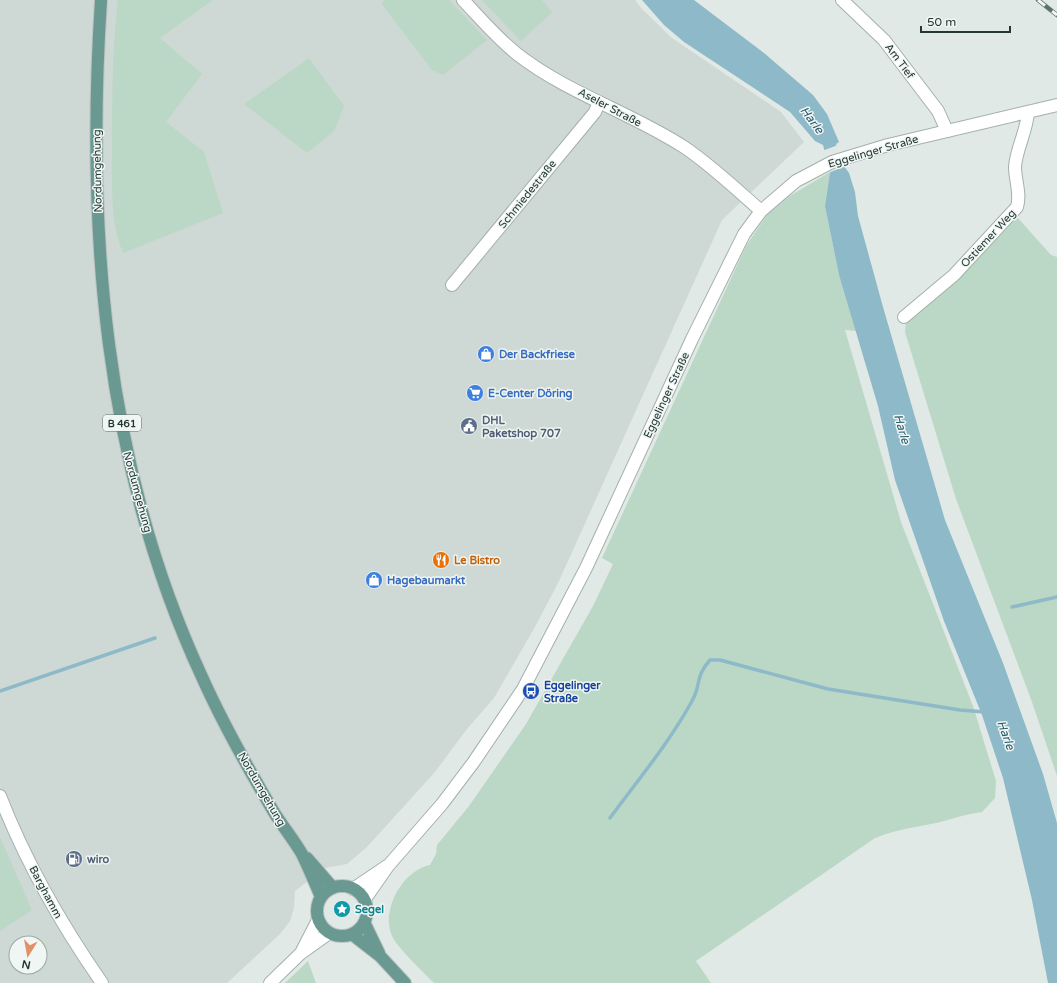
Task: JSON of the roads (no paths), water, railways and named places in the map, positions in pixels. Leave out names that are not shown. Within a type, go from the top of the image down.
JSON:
[{"type":"main road","name":"Nordumgehung","points":[[102,0],[96,130],[102,288],[110,357],[126,446],[146,523],[168,595],[183,634],[221,717],[276,815],[301,854],[321,897]]},
{"type":"main road","name":"Nordumgehung","points":[[301,854],[333,888]]},
{"type":"main road","points":[[340,886],[353,888],[364,899],[367,907],[368,916],[365,924],[352,935],[344,937],[329,933],[318,920],[318,904],[321,897],[333,888],[340,886]]},
{"type":"main road","points":[[365,924],[380,956]]},
{"type":"main road","points":[[352,935],[380,956],[405,983]]},
{"type":"street","name":"Aseler Straße","points":[[463,0],[501,41],[536,67],[684,147],[761,211]]},
{"type":"street","name":"Am Tief","points":[[842,0],[884,40],[938,111],[947,131]]},
{"type":"street","name":"Schmiedestraße","points":[[452,285],[595,112],[599,102]]},
{"type":"street","name":"Eggelinger Straße","points":[[364,899],[388,866],[442,804],[473,763],[523,689],[586,568],[695,332],[744,234],[761,211],[796,181],[822,167],[855,154],[1057,105]]},
{"type":"street","name":"Ostiemer Weg","points":[[904,317],[954,275],[1017,207],[1019,197],[1015,167],[1027,128],[1028,112]]},
{"type":"street","name":"Barghamm","points":[[0,796],[22,848],[54,910],[102,983]]},
{"type":"street","name":"Eggelinger Straße","points":[[353,888],[388,866]]},
{"type":"street","points":[[301,953],[318,920]]},
{"type":"street","points":[[270,983],[301,953],[329,933]]},
{"type":"water","name":"Harle","points":[[642,0],[694,0],[764,53],[813,95],[827,114],[839,142],[836,144],[844,166],[849,173],[855,192],[858,216],[945,520],[1003,663],[1043,774],[1057,823],[1057,983],[1048,983],[1032,900],[1003,778],[982,715],[944,621],[895,480],[878,406],[839,275],[825,206],[830,172],[823,145],[815,141],[790,112],[684,42],[664,25]]},
{"type":"waterway","points":[[1012,607],[1057,597]]},
{"type":"waterway","points":[[0,691],[155,638]]},
{"type":"waterway","points":[[610,818],[653,761],[683,717],[695,696],[702,671],[710,660],[720,660],[828,689],[960,710],[985,712]]},
{"type":"railway","points":[[1038,0],[1057,15]]},
{"type":"place","name":"Der Backfriese","points":[[486,354]]},
{"type":"place","name":"E-Center Döring","points":[[475,393]]},
{"type":"place","name":"DHL Paketshop 707","points":[[469,426]]},
{"type":"place","name":"Le Bistro","points":[[441,560]]},
{"type":"place","name":"Hagebaumarkt","points":[[374,580]]},
{"type":"place","name":"Eggelinger Straße","points":[[531,691]]},
{"type":"place","name":"wiro","points":[[74,859]]},
{"type":"place","name":"Segel","points":[[342,909]]}]
